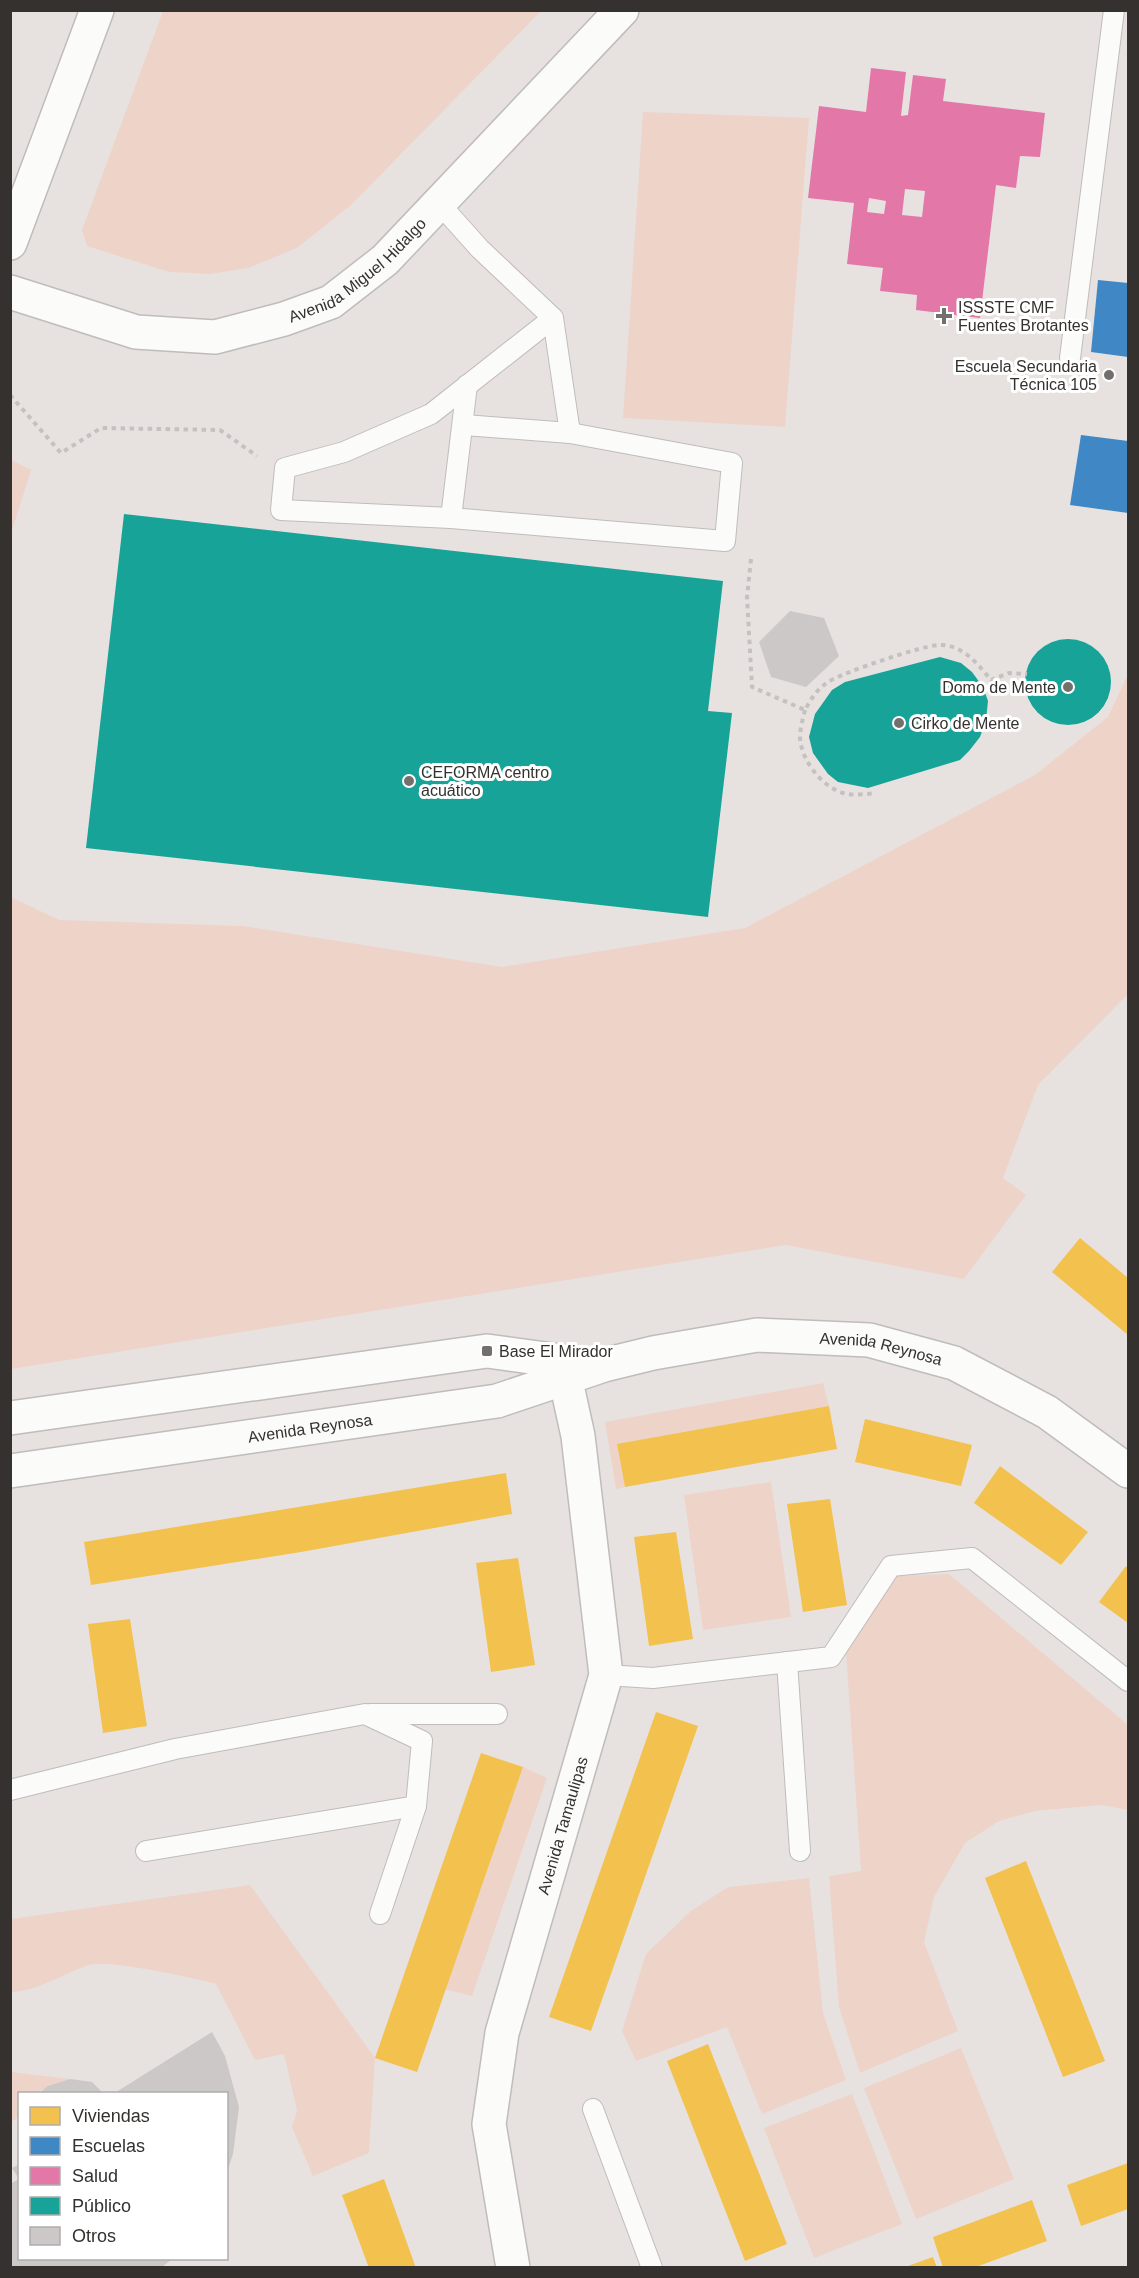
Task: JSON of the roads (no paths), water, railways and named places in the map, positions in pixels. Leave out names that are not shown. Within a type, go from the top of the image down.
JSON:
[{"type":"street","points":[[10,243],[98,10]]},
{"type":"street","name":"Avenida Miguel Hidalgo","points":[[10,292],[136,332],[215,338],[284,319],[331,302],[385,260],[622,10]]},
{"type":"street","name":"Avenida Reynosa","points":[[10,1471],[497,1401],[564,1371],[757,1335],[869,1340],[954,1363],[1047,1412],[1128,1471]]},
{"type":"street","name":"Avenida Reynosa","points":[[10,1418],[487,1351],[564,1371]]},
{"type":"street","name":"Avenida Tamaulipas","points":[[513,2268],[489,2124],[502,2033],[606,1675],[578,1436],[564,1371]]},
{"type":"lane","points":[[1070,358],[1114,10]]},
{"type":"lane","points":[[438,202],[480,249],[553,318],[570,433]]},
{"type":"lane","points":[[464,425],[570,433],[732,463],[725,541],[451,518],[281,510],[285,468],[344,452],[430,414],[553,318]]},
{"type":"lane","points":[[451,518],[467,386]]},
{"type":"lane","points":[[606,1675],[652,1678],[831,1657],[891,1566],[972,1558],[1128,1682]]},
{"type":"lane","points":[[786,1662],[800,1851]]},
{"type":"lane","points":[[364,1714],[422,1741],[416,1806],[380,1914]]},
{"type":"lane","points":[[12,1786],[175,1749],[364,1714],[497,1714]]},
{"type":"lane","points":[[146,1851],[416,1806]]},
{"type":"lane","points":[[593,2109],[652,2268]]},
{"type":"place","name":"ISSSTE CMF Fuentes Brotantes","points":[[944,316]]},
{"type":"place","name":"Escuela Secundaria Técnica 105","points":[[1109,375]]},
{"type":"place","name":"Domo de Mente","points":[[1068,687]]},
{"type":"place","name":"Cirko de Mente","points":[[899,723]]},
{"type":"place","name":"CEFORMA centro acuático","points":[[409,781]]},
{"type":"place","name":"Base El Mirador","points":[[487,1351]]}]
